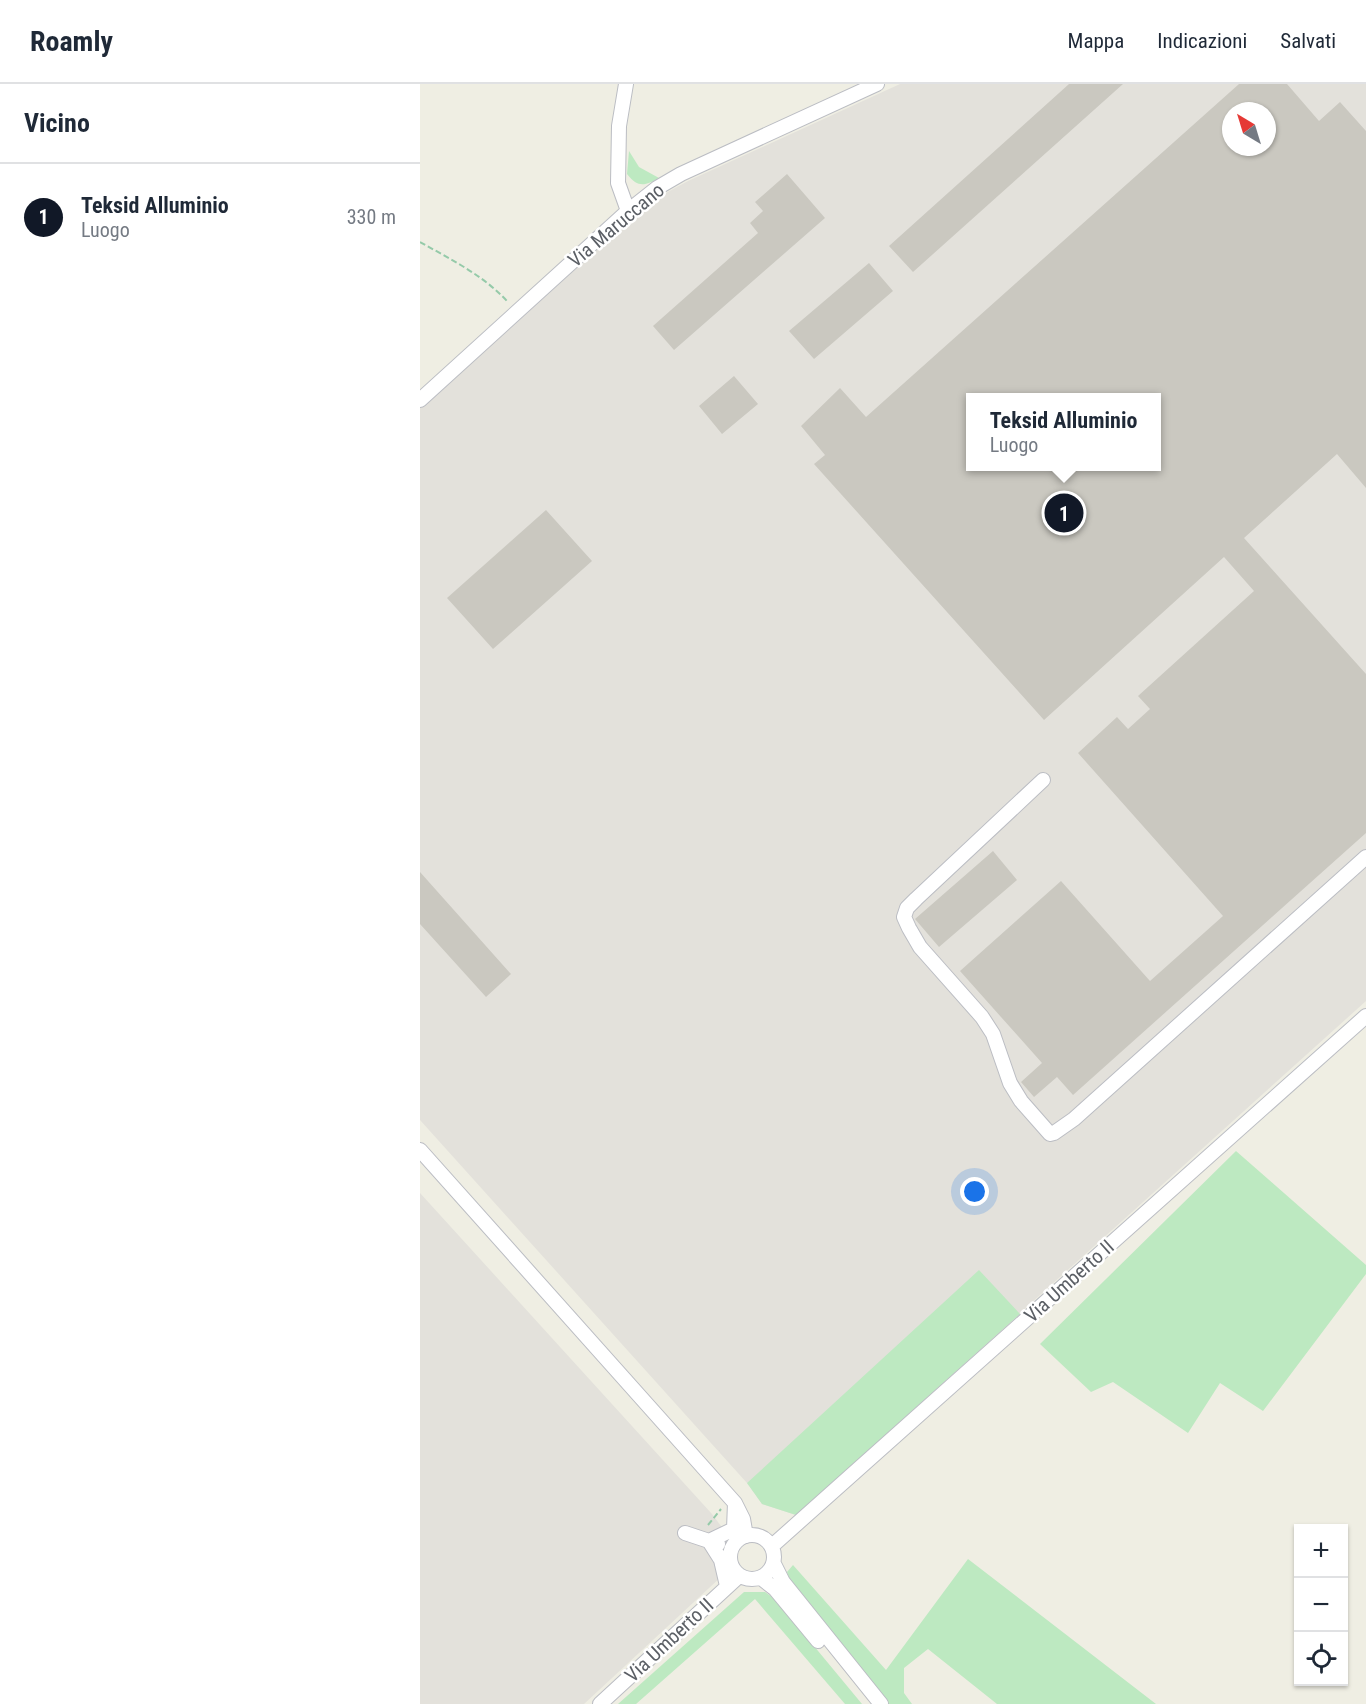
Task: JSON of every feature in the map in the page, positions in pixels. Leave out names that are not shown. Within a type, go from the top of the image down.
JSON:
[{"type":"street","points":[[626,84],[619,126],[618,183],[627,211]]},
{"type":"street","name":"Via Maruccano","points":[[420,400],[627,211],[657,188],[681,174],[877,84]]},
{"type":"street","points":[[1043,780],[916,899],[907,908],[904,918],[920,947],[982,1017],[993,1034],[1011,1083],[1021,1101],[1050,1134],[1074,1119],[1366,856]]},
{"type":"street","name":"Via Umberto II","points":[[772,1546],[1366,1016]]},
{"type":"street","points":[[420,1150],[744,1519],[746,1536]]},
{"type":"street","points":[[706,1540],[734,1529],[730,1504]]},
{"type":"street","points":[[685,1533],[731,1548]]},
{"type":"street","points":[[756,1535],[765,1539],[772,1546],[775,1555],[774,1564],[770,1572],[761,1578],[753,1580],[739,1576],[732,1568],[729,1558],[731,1548],[737,1540],[756,1535]]},
{"type":"street","points":[[706,1540],[721,1560],[727,1586]]},
{"type":"street","points":[[774,1564],[783,1582],[881,1704]]},
{"type":"street","name":"Via Umberto II","points":[[600,1704],[739,1576]]},
{"type":"street","points":[[761,1578],[775,1588],[869,1704]]},
{"type":"path","points":[[420,242],[458,263],[496,289],[517,312]]},
{"type":"path","points":[[706,1540],[708,1524],[730,1504]]},
{"type":"shaded area","points":[[900,84],[1366,84],[1366,1001],[796,1515],[762,1504],[747,1483],[420,1120],[420,407],[605,243],[664,194],[688,181]]},
{"type":"shaded area","points":[[420,1193],[712,1514],[724,1530],[713,1555],[722,1576],[584,1704],[420,1704]]},
{"type":"green space","points":[[629,151],[639,167],[659,178],[642,184],[631,179],[627,174]]},
{"type":"green space","points":[[1236,1151],[1366,1265],[1366,1274],[1263,1411],[1220,1383],[1188,1433],[1113,1382],[1091,1392],[1040,1344]]},
{"type":"green space","points":[[979,1270],[1020,1314],[796,1515],[762,1504],[747,1483]]},
{"type":"green space","points":[[968,1559],[1156,1704],[997,1704],[928,1649],[904,1668],[904,1693],[912,1704],[889,1704],[792,1586],[787,1572],[793,1565],[886,1670]]},
{"type":"green space","points":[[744,1592],[765,1592],[775,1599],[862,1704],[845,1704],[755,1599],[636,1704],[618,1704]]},
{"type":"building","points":[[1069,84],[1123,84],[913,272],[889,246]]},
{"type":"building","points":[[1239,84],[1287,84],[1319,121],[1340,102],[1366,131],[1366,488],[1337,454],[1244,538],[1366,674],[1366,833],[1073,1095],[1057,1077],[1034,1097],[1021,1082],[1042,1063],[960,971],[1061,881],[1150,981],[1223,916],[1078,753],[1117,717],[1128,729],[1150,709],[1138,696],[1254,591],[1224,557],[1044,720],[814,464],[825,455],[801,426],[840,388],[866,417]]},
{"type":"building","points":[[787,174],[825,218],[674,350],[653,326],[758,233],[750,223],[763,211],[755,202]]},
{"type":"building","points":[[869,263],[893,291],[814,359],[789,331]]},
{"type":"building","points":[[734,376],[758,404],[722,434],[699,406]]},
{"type":"building","points":[[546,510],[592,561],[493,649],[447,598]]},
{"type":"building","points":[[993,851],[1017,880],[939,947],[915,919]]},
{"type":"building","points":[[420,872],[511,974],[486,997],[420,924]]},
{"type":"place","name":"Teksid Alluminio","points":[[1064,513]]}]
